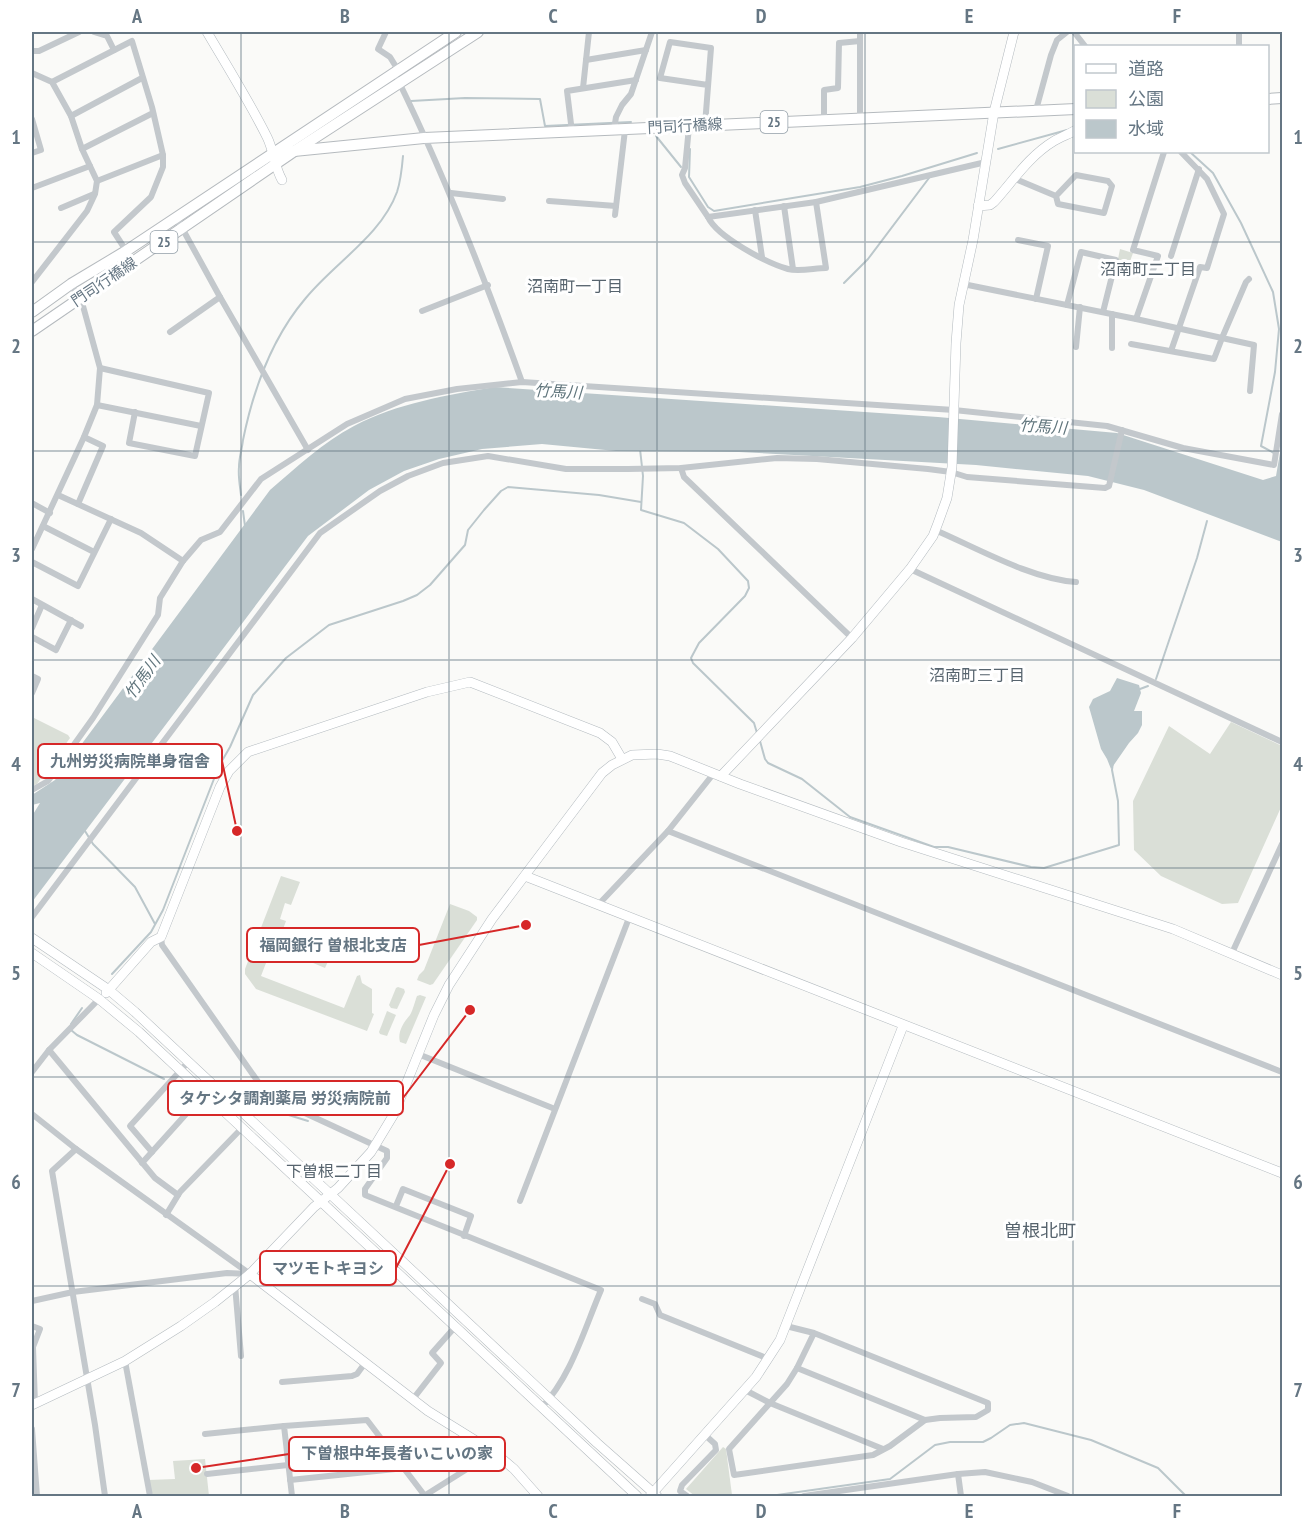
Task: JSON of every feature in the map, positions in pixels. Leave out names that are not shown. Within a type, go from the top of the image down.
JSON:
[{"type":"main road","name":"門司行橋線","points":[[32,312],[71,284],[126,251],[456,32]]},
{"type":"main road","name":"門司行橋線","points":[[32,331],[296,150],[478,32]]},
{"type":"main road","name":"門司行橋線","points":[[274,153],[424,138],[571,127],[690,127],[1074,109]]},
{"type":"main road","points":[[335,125],[339,138],[345,146]]},
{"type":"street","points":[[32,51],[39,51],[79,32]]},
{"type":"street","points":[[92,32],[107,36],[114,50]]},
{"type":"street","points":[[207,32],[265,134],[274,153],[274,166],[282,180]]},
{"type":"street","points":[[386,32],[378,49],[390,57],[424,138],[451,193],[488,285],[522,382]]},
{"type":"street","points":[[583,88],[589,32]]},
{"type":"street","points":[[615,215],[618,126],[622,105],[631,94],[652,32]]},
{"type":"street","points":[[860,32],[860,118]]},
{"type":"street","points":[[597,906],[718,775],[762,733],[852,638],[910,569],[935,530],[947,498],[952,469],[956,343],[963,284],[973,240],[994,112],[1014,32]]},
{"type":"street","points":[[1036,110],[1051,55],[1057,40],[1067,32]]},
{"type":"street","points":[[1074,32],[1084,45]]},
{"type":"street","points":[[52,82],[132,41],[163,155],[163,167],[151,197],[114,232],[133,263]]},
{"type":"street","points":[[824,120],[824,90],[838,88],[839,43],[860,41]]},
{"type":"street","points":[[705,125],[711,48],[670,42],[660,78],[708,84]]},
{"type":"street","points":[[586,60],[646,50]]},
{"type":"street","points":[[32,73],[52,82],[71,116],[82,149],[97,181],[95,194],[87,211],[32,282]]},
{"type":"street","points":[[71,116],[142,78]]},
{"type":"street","points":[[571,127],[567,91],[636,80]]},
{"type":"street","points":[[82,149],[153,113]]},
{"type":"street","points":[[32,119],[41,150],[32,153]]},
{"type":"street","points":[[690,127],[685,168],[682,175],[685,183],[708,217],[712,227],[744,249],[790,270],[826,268],[816,202]]},
{"type":"street","points":[[978,206],[990,205],[994,202],[1012,178],[1039,153],[1054,141],[1071,135]]},
{"type":"street","points":[[1136,319],[1158,256],[1132,250],[1164,153]]},
{"type":"street","points":[[1171,351],[1200,267],[1207,268],[1224,214],[1207,179],[1183,153]]},
{"type":"street","points":[[708,217],[816,202],[987,154]]},
{"type":"street","points":[[97,181],[163,155]]},
{"type":"street","points":[[32,188],[90,166]]},
{"type":"street","points":[[1171,256],[1200,169]]},
{"type":"street","points":[[1076,175],[1108,181],[1112,186],[1104,213],[1058,204],[1056,196],[1076,175]]},
{"type":"street","points":[[1012,178],[1056,196]]},
{"type":"street","points":[[451,193],[503,199]]},
{"type":"street","points":[[61,208],[95,194]]},
{"type":"street","points":[[549,201],[616,206]]},
{"type":"street","points":[[784,206],[794,269]]},
{"type":"street","points":[[755,210],[762,257]]},
{"type":"street","points":[[176,217],[308,450]]},
{"type":"street","points":[[1018,240],[1048,246],[1036,298]]},
{"type":"street","points":[[1067,305],[1081,252],[1116,260],[1103,312]]},
{"type":"street","points":[[1131,344],[1214,359],[1245,282],[1249,279]]},
{"type":"street","points":[[32,549],[97,405],[100,368],[80,298],[71,284]]},
{"type":"street","points":[[963,284],[1254,345],[1250,391]]},
{"type":"street","points":[[422,311],[488,285]]},
{"type":"street","points":[[170,332],[220,297]]},
{"type":"street","points":[[1076,347],[1080,308]]},
{"type":"street","points":[[1112,314],[1112,348]]},
{"type":"street","points":[[100,368],[209,393],[195,456],[129,443],[135,412]]},
{"type":"street","points":[[32,790],[48,781],[93,718],[158,615],[160,598],[183,561],[201,540],[220,532],[261,480],[347,424],[405,399],[457,389],[522,382],[955,412],[1107,426],[1183,448],[1274,465],[1282,414]]},
{"type":"street","points":[[97,405],[201,426]]},
{"type":"street","points":[[32,916],[320,532],[380,491],[408,476],[443,463],[488,456],[566,468],[637,469],[681,468],[777,458],[952,469],[967,477],[1105,488],[1109,486],[1122,432]]},
{"type":"street","points":[[78,504],[103,446],[84,437]]},
{"type":"street","points":[[681,468],[684,477],[852,638]]},
{"type":"street","points":[[58,495],[141,533],[183,561]]},
{"type":"street","points":[[32,503],[50,513]]},
{"type":"street","points":[[32,562],[78,586],[111,519]]},
{"type":"street","points":[[43,526],[94,552]]},
{"type":"street","points":[[935,530],[1029,571],[1062,581],[1076,582]]},
{"type":"street","points":[[910,569],[1282,742]]},
{"type":"street","points":[[32,599],[81,626]]},
{"type":"street","points":[[32,628],[42,605]]},
{"type":"street","points":[[32,637],[56,650],[71,620]]},
{"type":"street","points":[[32,676],[38,680],[32,693]]},
{"type":"street","points":[[541,1408],[555,1393],[601,1290],[367,1196],[364,1193],[365,1189],[388,1154],[387,1151],[268,1096],[162,945],[161,937],[220,787],[229,771],[248,752],[427,692],[470,682],[600,733],[612,742],[622,759]]},
{"type":"street","points":[[32,1326],[40,1329],[33,1347],[33,1404],[125,1361],[181,1326],[250,1275],[320,1201],[348,1178],[376,1145],[398,1104],[449,985],[492,919],[598,778],[612,765],[632,755],[670,756],[901,842],[1173,929],[1282,975]]},
{"type":"street","points":[[668,831],[1282,1072]]},
{"type":"street","points":[[1232,953],[1282,844]]},
{"type":"street","points":[[525,876],[1282,1173]]},
{"type":"street","points":[[520,1201],[629,918]]},
{"type":"street","points":[[32,1072],[49,1050],[109,990],[151,942],[161,937]]},
{"type":"street","points":[[32,938],[109,990],[189,1061],[654,1496],[769,1359],[786,1326],[903,1026]]},
{"type":"street","points":[[32,953],[99,999],[139,1032],[637,1497]]},
{"type":"street","points":[[49,1050],[155,1178],[178,1195]]},
{"type":"street","points":[[418,1054],[555,1108]]},
{"type":"street","points":[[153,1152],[130,1126],[189,1061]]},
{"type":"street","points":[[142,1163],[205,1093]]},
{"type":"street","points":[[32,1114],[76,1149],[250,1275],[412,1399],[494,1452],[514,1469],[538,1497]]},
{"type":"street","points":[[166,1215],[178,1195],[242,1128]]},
{"type":"street","points":[[76,1149],[52,1171],[105,1497]]},
{"type":"street","points":[[396,1206],[403,1189],[471,1216],[464,1236]]},
{"type":"street","points":[[32,1301],[73,1292],[227,1273],[250,1275]]},
{"type":"street","points":[[235,1285],[241,1356]]},
{"type":"street","points":[[642,1299],[655,1304],[660,1316],[769,1359]]},
{"type":"street","points":[[786,1326],[814,1333],[988,1403],[987,1410],[976,1417],[926,1420],[873,1455],[734,1475],[729,1449],[770,1403],[797,1368],[814,1333]]},
{"type":"street","points":[[412,1399],[441,1363],[432,1353],[455,1327]]},
{"type":"street","points":[[125,1361],[150,1497]]},
{"type":"street","points":[[282,1382],[352,1376],[357,1374],[365,1363]]},
{"type":"street","points":[[797,1368],[926,1420]]},
{"type":"street","points":[[744,1390],[770,1403],[884,1449]]},
{"type":"street","points":[[205,1434],[367,1420],[424,1496],[494,1452]]},
{"type":"street","points":[[284,1426],[292,1497]]},
{"type":"street","points":[[32,1428],[37,1497]]},
{"type":"street","points":[[687,1497],[680,1491],[682,1485],[716,1450],[715,1444],[705,1435]]},
{"type":"street","points":[[287,1454],[385,1443]]},
{"type":"street","points":[[207,1474],[288,1465]]},
{"type":"street","points":[[290,1480],[405,1468]]},
{"type":"street","points":[[804,1497],[957,1474],[985,1472],[1015,1477],[1068,1497]]},
{"type":"street","points":[[957,1474],[961,1497]]},
{"type":"green space","points":[[1120,249],[1133,253],[1128,267],[1117,264]]},
{"type":"green space","points":[[32,717],[70,738],[37,784],[32,786]]},
{"type":"green space","points":[[1231,722],[1282,746],[1282,805],[1238,903],[1222,904],[1161,876],[1134,850],[1133,801],[1169,726],[1210,754]]},
{"type":"green space","points":[[281,876],[300,882],[291,905],[285,903],[280,919],[286,921],[275,951],[271,950],[261,976],[344,1008],[357,976],[360,975],[362,983],[372,989],[372,1013],[374,1014],[367,1031],[256,989],[245,974]]},
{"type":"green space","points":[[450,904],[469,911],[477,917],[477,920],[433,984],[430,985],[417,980],[424,970]]},
{"type":"green space","points":[[305,943],[327,951],[330,957],[325,968],[299,957]]},
{"type":"green space","points":[[398,987],[404,989],[405,992],[397,1009],[391,1008],[389,1005]]},
{"type":"green space","points":[[417,996],[426,997],[406,1044],[400,1042],[399,1035],[402,1027],[411,1013]]},
{"type":"green space","points":[[387,1011],[396,1015],[387,1036],[379,1032]]},
{"type":"green space","points":[[723,1447],[726,1449],[732,1495],[695,1496],[686,1489]]},
{"type":"green space","points":[[205,1459],[209,1496],[153,1496],[148,1480],[175,1479],[173,1461]]},
{"type":"water","name":"竹馬川","points":[[495,387],[938,417],[1117,433],[1263,480],[1276,476],[1282,441],[1282,542],[1144,490],[1088,476],[976,465],[739,452],[616,451],[542,444],[482,449],[439,459],[404,471],[369,490],[308,536],[32,902],[32,816],[40,803],[32,805],[32,795],[55,780],[270,490],[331,440],[371,418],[423,401]]},
{"type":"water","points":[[1117,678],[1139,685],[1141,693],[1134,711],[1142,711],[1142,725],[1111,769],[1101,749],[1089,707],[1093,699],[1110,691]]},
{"type":"waterway","points":[[411,101],[465,98],[540,99],[545,126],[631,122]]},
{"type":"waterway","points":[[998,149],[1067,130]]},
{"type":"waterway","points":[[656,136],[681,167]]},
{"type":"waterway","points":[[690,149],[689,177],[708,207],[714,211],[860,187],[977,153]]},
{"type":"waterway","points":[[1191,153],[1213,173],[1241,223],[1273,292],[1279,329],[1275,372],[1261,446],[1274,453]]},
{"type":"waterway","points":[[241,495],[239,460],[252,403],[265,366],[293,314],[317,286],[369,236],[390,208],[397,192],[403,156]]},
{"type":"waterway","points":[[844,283],[868,259],[929,178]]},
{"type":"waterway","points":[[640,449],[643,476],[641,510],[684,523],[718,549],[748,581],[749,588],[745,596],[699,643],[691,658],[693,663],[754,723],[757,733]]},
{"type":"waterway","points":[[112,974],[151,932],[163,910],[219,766],[253,695],[286,658],[329,625],[403,601],[417,595],[430,585],[465,545],[468,530],[501,491],[508,487],[599,495],[641,502]]},
{"type":"waterway","points":[[243,511],[245,526]]},
{"type":"waterway","points":[[1156,679],[1197,558],[1207,521]]},
{"type":"waterway","points":[[1140,689],[1148,686]]},
{"type":"waterway","points":[[760,741],[768,763],[802,779],[850,817],[934,847],[948,847],[1031,867],[1044,868],[1119,845],[1118,801],[1112,770],[1113,762]]},
{"type":"waterway","points":[[85,831],[93,844],[135,887],[155,924]]},
{"type":"waterway","points":[[71,1024],[82,1008]]},
{"type":"waterway","points":[[71,1030],[164,1079]]},
{"type":"waterway","points":[[266,1108],[308,1121]]},
{"type":"waterway","points":[[770,1496],[890,1479],[935,1445],[950,1442],[983,1442],[1010,1425],[1024,1423],[1091,1440],[1158,1468],[1186,1496]]},
{"type":"place","name":"九州労災病院単身宿舎","points":[[237,831]]},
{"type":"place","name":"福岡銀行 曽根北支店","points":[[526,925]]},
{"type":"place","name":"タケシタ調剤薬局 労災病院前","points":[[470,1010]]},
{"type":"place","name":"マツモトキヨシ","points":[[450,1164]]},
{"type":"place","name":"下曽根中年長者いこいの家","points":[[196,1468]]},
{"type":"district","name":"沼南町二丁目","points":[[1148,269]]},
{"type":"district","name":"沼南町一丁目","points":[[575,286]]},
{"type":"district","name":"沼南町三丁目","points":[[977,675]]},
{"type":"district","name":"下曽根二丁目","points":[[334,1171]]},
{"type":"district","name":"曽根北町","points":[[1040,1231]]}]
